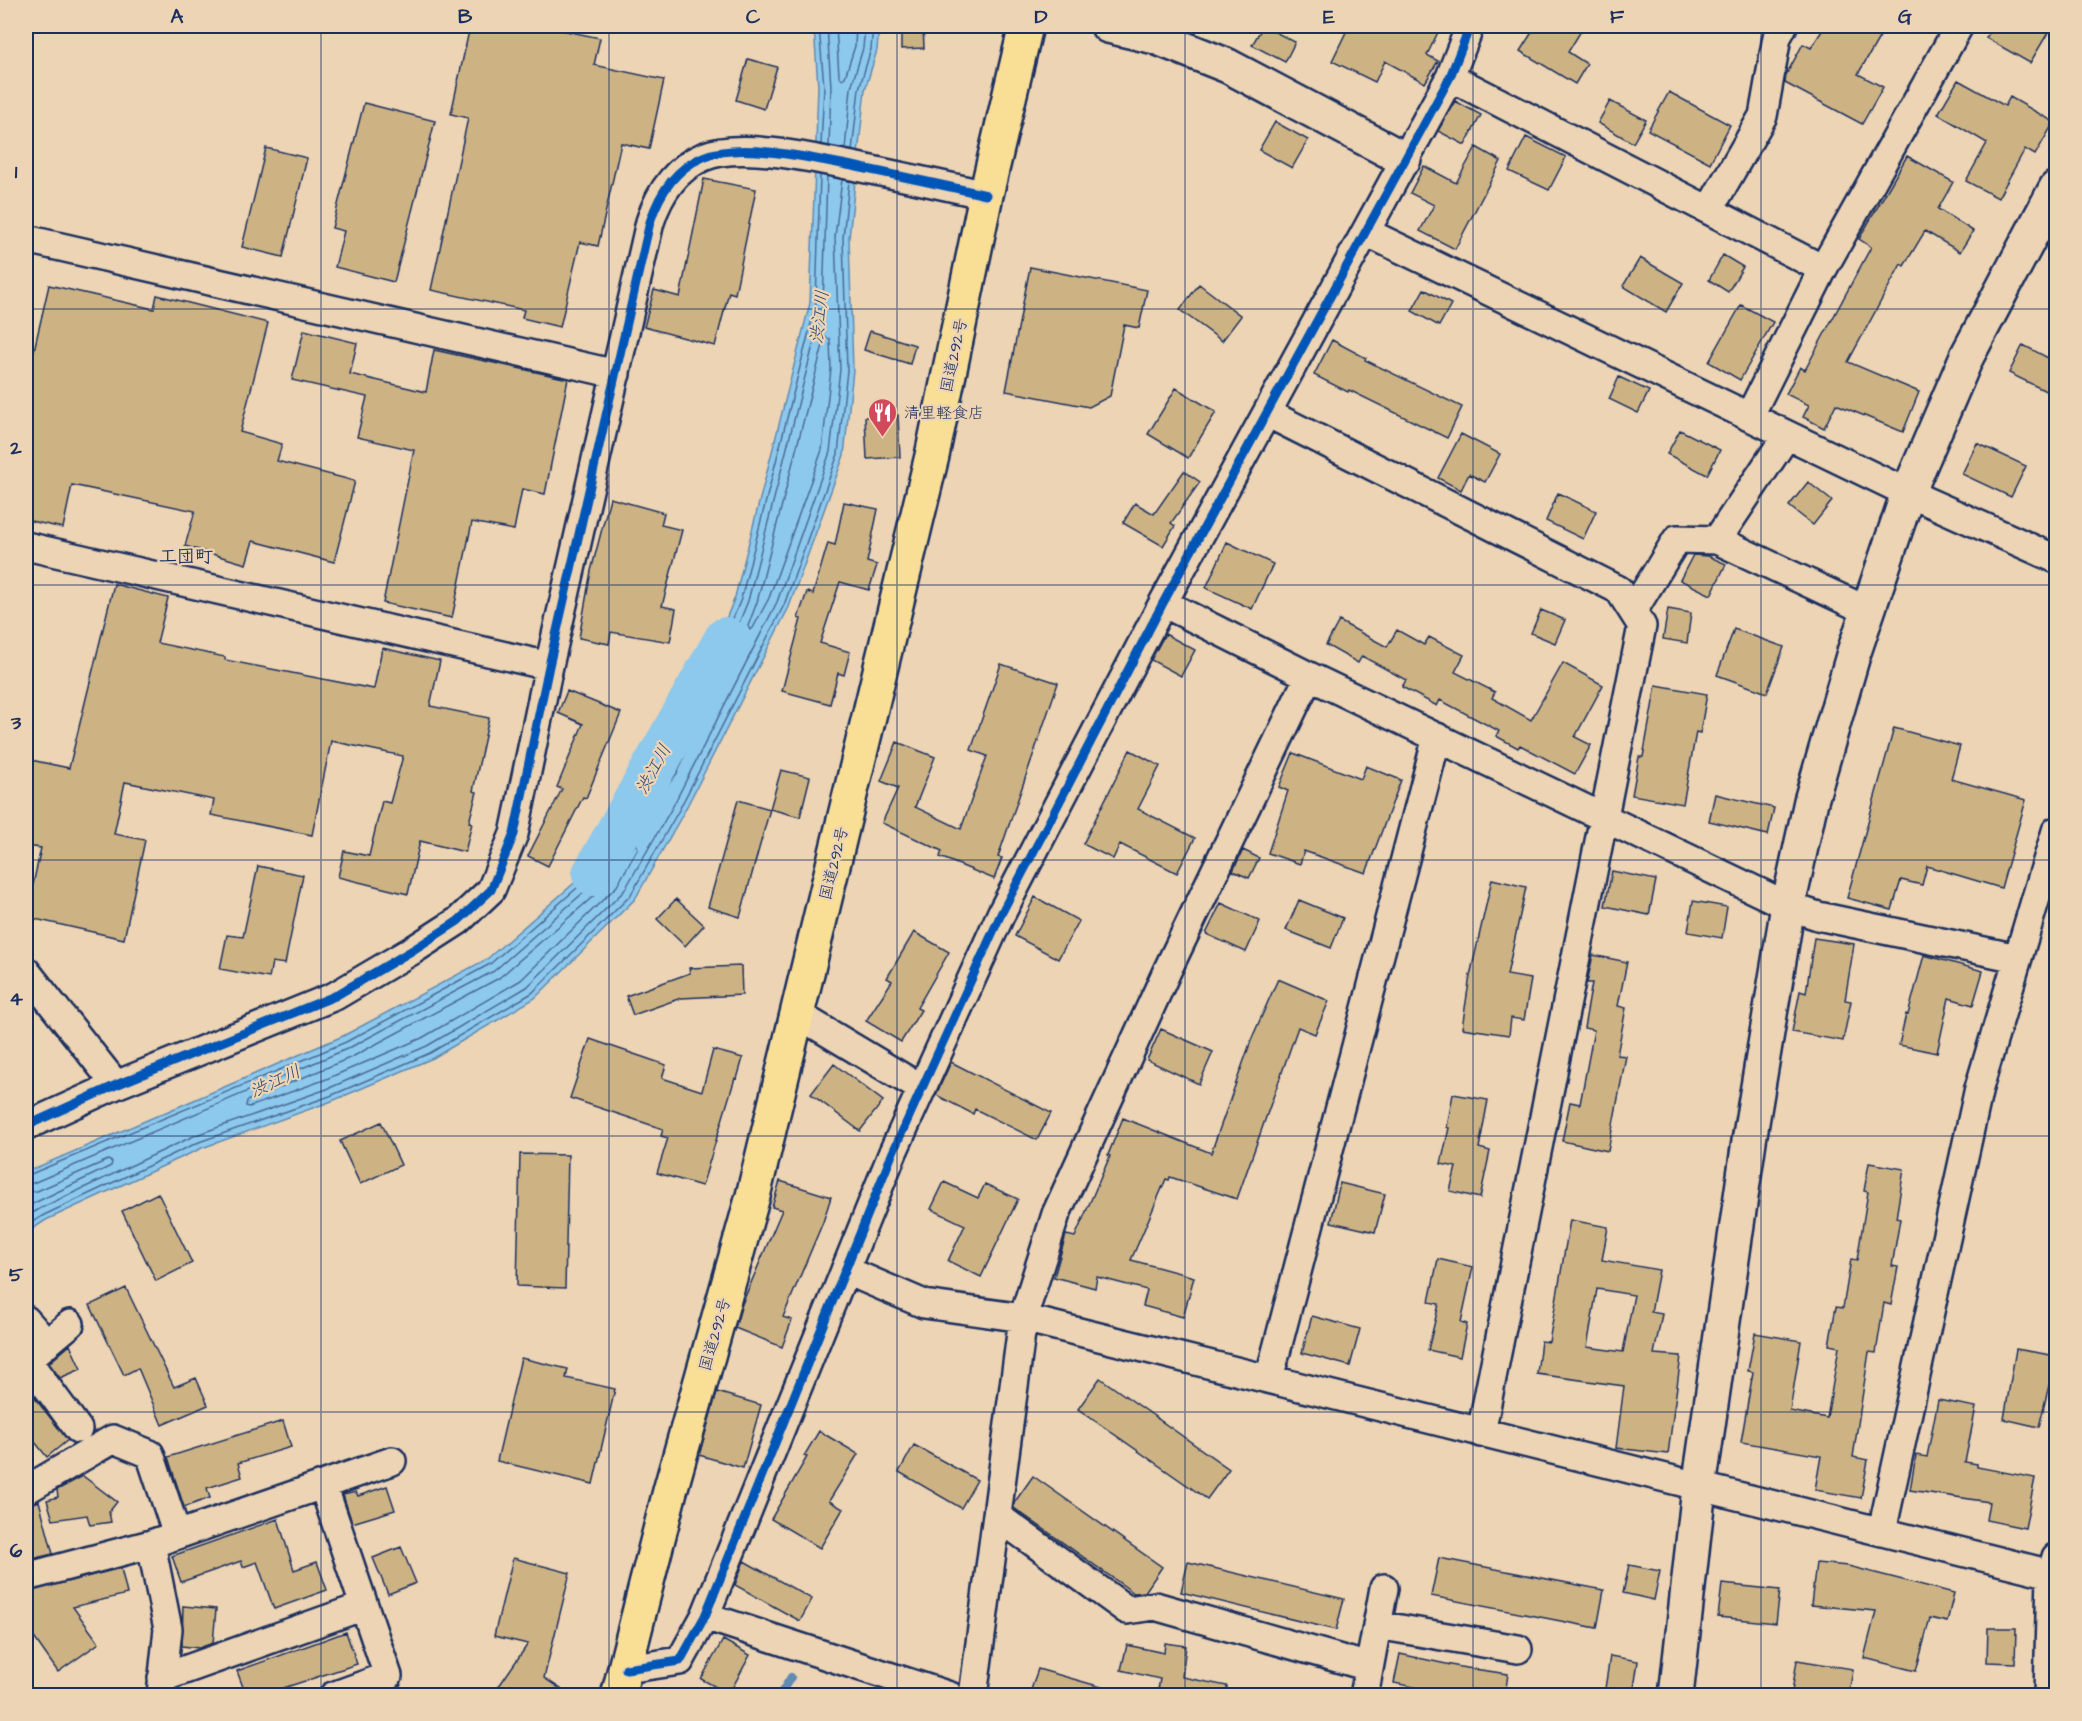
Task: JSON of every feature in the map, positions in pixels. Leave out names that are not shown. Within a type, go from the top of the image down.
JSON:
[{"type":"highway","name":"国道292号","points":[[622,1682],[670,1491],[753,1196],[932,456],[986,195],[1026,26]]},
{"type":"street","points":[[1108,26],[1157,31],[1404,159]]},
{"type":"street","points":[[622,1682],[680,1660],[705,1616],[893,1152],[1001,914],[1163,603],[1450,77],[1470,26]]},
{"type":"street","points":[[1709,210],[1763,116],[1778,37],[1783,26]]},
{"type":"street","points":[[1749,417],[1823,269],[1959,26]]},
{"type":"street","points":[[1450,77],[1823,269]]},
{"type":"street","points":[[26,1126],[116,1085],[335,996],[458,921],[491,890],[514,834],[549,666],[650,222],[656,203],[670,182],[683,169],[704,156],[736,151],[789,154],[918,179],[986,195]]},
{"type":"street","points":[[1676,1695],[1699,1488],[1749,1141],[1788,906],[1811,801],[1854,652],[1908,493],[1967,356],[2056,188]]},
{"type":"street","points":[[1366,232],[1908,493],[2056,559]]},
{"type":"street","points":[[26,239],[616,374]]},
{"type":"street","points":[[1267,413],[1619,590],[1642,626],[1481,1433]]},
{"type":"street","points":[[1717,540],[1787,435]]},
{"type":"street","points":[[1633,611],[1677,539],[1717,540],[1868,610]]},
{"type":"street","points":[[26,546],[549,666]]},
{"type":"street","points":[[1163,603],[1309,676],[1788,906],[1818,916],[2018,958]]},
{"type":"street","points":[[973,1695],[1023,1318],[1056,1214],[1167,971],[1309,676]]},
{"type":"street","points":[[1269,1379],[1437,737]]},
{"type":"street","points":[[1882,1531],[1979,1088],[2056,831]]},
{"type":"street","points":[[26,971],[116,1085]]},
{"type":"street","points":[[797,1014],[922,1089]]},
{"type":"street","points":[[845,1270],[924,1305],[1023,1318],[1699,1488],[1882,1531],[2054,1565],[2048,1695]]},
{"type":"street","points":[[26,1320],[33,1355],[78,1429]]},
{"type":"street","points":[[33,1355],[70,1324]]},
{"type":"street","points":[[26,1490],[113,1439],[150,1454],[177,1535]]},
{"type":"street","points":[[26,1577],[152,1544],[392,1461]]},
{"type":"street","points":[[323,1485],[388,1676],[333,1695]]},
{"type":"street","points":[[997,1516],[1127,1610],[1155,1606],[1369,1667]]},
{"type":"street","points":[[152,1544],[168,1629],[161,1687],[364,1606]]},
{"type":"street","points":[[1364,1695],[1384,1588]]},
{"type":"street","points":[[705,1616],[950,1695]]},
{"type":"street","points":[[1377,1625],[1518,1649]]},
{"type":"water","points":[[814,26],[879,26],[877,50],[865,90],[849,238],[853,370],[844,455],[789,607],[684,812],[635,899],[535,998],[433,1058],[332,1101],[202,1148],[46,1220],[26,1233],[26,1172],[343,1036],[487,959],[580,878],[666,765],[735,597],[810,303],[818,87]]},
{"type":"building","points":[[470,26],[542,26],[600,38],[594,65],[664,80],[649,149],[621,143],[598,246],[580,242],[560,327],[522,318],[524,310],[431,290],[468,118],[451,114]]},
{"type":"building","points":[[901,26],[923,26],[924,48],[901,49]]},
{"type":"building","points":[[1263,26],[1295,42],[1285,62],[1252,45]]},
{"type":"building","points":[[1349,26],[1441,26],[1427,55],[1438,61],[1425,83],[1385,61],[1375,82],[1332,61]]},
{"type":"building","points":[[1536,26],[1584,26],[1568,52],[1587,64],[1575,84],[1520,51]]},
{"type":"building","points":[[1825,26],[1886,26],[1858,74],[1883,87],[1862,124],[1785,83],[1786,75],[1803,44],[1811,48]]},
{"type":"building","points":[[1993,26],[2052,26],[2030,63],[1986,38]]},
{"type":"building","points":[[748,59],[777,67],[764,109],[736,100]]},
{"type":"building","points":[[1958,80],[2005,106],[2010,97],[2054,122],[2035,155],[2025,149],[1998,198],[1966,181],[1987,143],[1938,114]]},
{"type":"building","points":[[1669,92],[1730,125],[1710,163],[1648,130]]},
{"type":"building","points":[[1455,101],[1481,115],[1465,145],[1438,131]]},
{"type":"building","points":[[1610,101],[1646,120],[1633,143],[1598,123]]},
{"type":"building","points":[[364,103],[435,121],[394,282],[335,267],[344,231],[332,228]]},
{"type":"building","points":[[1275,122],[1308,140],[1292,168],[1259,150]]},
{"type":"building","points":[[1526,137],[1566,157],[1549,190],[1509,171]]},
{"type":"building","points":[[1476,147],[1501,161],[1455,249],[1420,231],[1434,205],[1410,193],[1424,166],[1456,183]]},
{"type":"building","points":[[266,148],[307,158],[283,257],[242,247]]},
{"type":"building","points":[[1907,156],[1953,182],[1938,209],[1973,231],[1960,252],[1925,231],[1904,266],[1901,264],[1848,362],[1919,392],[1903,432],[1836,404],[1824,428],[1803,417],[1809,405],[1786,394],[1800,367],[1805,370],[1871,247],[1859,239]]},
{"type":"building","points":[[704,179],[756,189],[735,294],[729,292],[715,346],[644,327],[654,290],[680,297]]},
{"type":"building","points":[[1723,255],[1743,267],[1728,292],[1709,280]]},
{"type":"building","points":[[1640,258],[1683,283],[1666,312],[1623,286]]},
{"type":"building","points":[[1030,267],[1147,290],[1139,328],[1124,325],[1110,396],[1089,407],[1006,391]]},
{"type":"building","points":[[1199,284],[1241,316],[1222,341],[1180,310]]},
{"type":"building","points":[[49,285],[154,309],[157,295],[268,323],[240,432],[282,444],[277,461],[355,481],[334,562],[253,541],[246,564],[185,546],[195,511],[72,485],[63,528],[26,520],[26,385]]},
{"type":"building","points":[[1424,289],[1451,304],[1439,326],[1412,311]]},
{"type":"building","points":[[1741,305],[1773,322],[1740,380],[1709,362]]},
{"type":"building","points":[[304,330],[357,343],[350,374],[426,392],[434,350],[568,379],[545,494],[522,489],[514,530],[472,522],[452,618],[383,603],[414,450],[357,437],[367,397],[292,380]]},
{"type":"building","points":[[870,331],[915,345],[910,364],[864,350]]},
{"type":"building","points":[[1332,340],[1366,358],[1365,360],[1462,407],[1447,438],[1314,375]]},
{"type":"building","points":[[2023,345],[2056,362],[2056,396],[2009,373]]},
{"type":"building","points":[[1619,377],[1649,391],[1638,413],[1609,399]]},
{"type":"building","points":[[1176,388],[1216,412],[1188,458],[1148,434]]},
{"type":"building","name":"清里軽食店","points":[[898,415],[900,457],[867,459],[865,417]]},
{"type":"building","points":[[1680,430],[1720,450],[1707,475],[1667,454]]},
{"type":"building","points":[[1461,434],[1500,454],[1485,482],[1469,474],[1461,490],[1438,478]]},
{"type":"building","points":[[1977,443],[2026,466],[2011,497],[1962,474]]},
{"type":"building","points":[[1184,471],[1200,482],[1171,523],[1175,526],[1163,546],[1123,523],[1135,503],[1154,514]]},
{"type":"building","points":[[1808,482],[1832,501],[1813,525],[1789,506]]},
{"type":"building","points":[[1558,493],[1596,511],[1583,539],[1546,521]]},
{"type":"building","points":[[610,498],[664,513],[661,525],[682,530],[662,606],[676,609],[670,642],[611,632],[609,644],[579,638],[591,571]]},
{"type":"building","points":[[844,502],[878,509],[867,562],[877,565],[869,590],[840,582],[820,643],[850,652],[844,675],[838,673],[830,704],[782,691],[801,619],[798,618],[807,592],[813,594],[828,543],[835,545]]},
{"type":"building","points":[[1227,542],[1273,564],[1252,609],[1206,588]]},
{"type":"building","points":[[1693,555],[1708,556],[1726,564],[1711,595],[1680,580]]},
{"type":"building","points":[[114,584],[168,598],[157,643],[225,657],[225,660],[374,689],[382,648],[440,661],[430,706],[489,718],[473,791],[477,792],[469,822],[472,823],[465,852],[420,841],[408,894],[338,877],[344,851],[369,856],[382,801],[390,803],[403,756],[331,741],[312,835],[211,815],[214,800],[125,782],[114,834],[145,840],[124,939],[26,917],[41,848],[26,846],[26,759],[69,768]]},
{"type":"building","points":[[1668,609],[1691,613],[1687,643],[1663,639]]},
{"type":"building","points":[[1541,610],[1565,620],[1555,643],[1531,633]]},
{"type":"building","points":[[1339,621],[1387,647],[1397,630],[1424,645],[1429,637],[1464,655],[1455,672],[1495,692],[1492,698],[1531,720],[1563,663],[1603,685],[1575,737],[1591,745],[1575,774],[1520,745],[1518,748],[1496,736],[1499,731],[1440,700],[1437,706],[1402,687],[1406,680],[1362,656],[1358,663],[1326,645]]},
{"type":"building","points":[[1734,629],[1784,647],[1767,693],[1717,675]]},
{"type":"building","points":[[1165,634],[1195,650],[1181,676],[1151,660]]},
{"type":"building","points":[[1001,664],[1058,683],[998,857],[1002,858],[994,879],[940,857],[942,851],[882,823],[898,788],[881,781],[897,742],[935,757],[915,807],[961,829],[987,756],[971,750]]},
{"type":"building","points":[[1656,685],[1707,694],[1700,733],[1696,732],[1683,804],[1632,795],[1639,757],[1643,757]]},
{"type":"building","points":[[567,691],[621,713],[586,798],[583,797],[548,866],[528,856],[562,789],[557,787],[583,724],[558,713]]},
{"type":"building","points":[[1894,728],[1960,746],[1951,779],[2026,800],[2001,888],[1927,866],[1922,885],[1901,880],[1892,910],[1847,898]]},
{"type":"building","points":[[1130,750],[1160,766],[1138,809],[1195,838],[1177,873],[1120,844],[1113,859],[1083,844]]},
{"type":"building","points":[[1293,753],[1361,779],[1366,766],[1401,780],[1366,873],[1304,851],[1300,864],[1268,853],[1288,791],[1279,787]]},
{"type":"building","points":[[781,770],[810,777],[800,817],[770,809]]},
{"type":"building","points":[[1715,794],[1774,808],[1768,835],[1709,821]]},
{"type":"building","points":[[738,800],[770,809],[740,917],[708,907]]},
{"type":"building","points":[[1243,850],[1259,858],[1249,878],[1233,871]]},
{"type":"building","points":[[258,866],[303,875],[285,964],[272,962],[269,978],[220,969],[227,935],[243,937]]},
{"type":"building","points":[[1612,871],[1656,880],[1649,915],[1605,906]]},
{"type":"building","points":[[1492,879],[1526,887],[1507,975],[1531,979],[1524,1020],[1511,1018],[1509,1035],[1462,1028],[1470,976]]},
{"type":"building","points":[[1035,897],[1079,921],[1058,959],[1015,936]]},
{"type":"building","points":[[676,899],[704,925],[685,946],[657,919]]},
{"type":"building","points":[[1299,900],[1343,918],[1331,948],[1286,930]]},
{"type":"building","points":[[1693,901],[1727,907],[1722,938],[1688,932]]},
{"type":"building","points":[[1221,903],[1260,921],[1246,952],[1206,934]]},
{"type":"building","points":[[914,932],[949,952],[917,1008],[921,1010],[901,1042],[866,1021],[892,981],[887,978]]},
{"type":"building","points":[[1814,938],[1854,944],[1845,1000],[1851,1001],[1843,1041],[1792,1032],[1800,991],[1806,993]]},
{"type":"building","points":[[1593,955],[1627,962],[1618,1006],[1626,1008],[1617,1055],[1626,1056],[1608,1151],[1562,1141],[1570,1102],[1580,1104],[1594,1030],[1584,1028],[1592,983],[1587,983]]},
{"type":"building","points":[[1924,955],[1983,971],[1973,1005],[1949,998],[1937,1053],[1899,1045]]},
{"type":"building","points":[[741,966],[742,995],[681,998],[633,1015],[626,996],[690,973],[689,968]]},
{"type":"building","points":[[1278,979],[1329,1001],[1315,1034],[1298,1027],[1237,1199],[1170,1177],[1169,1180],[1166,1179],[1131,1260],[1194,1277],[1183,1317],[1143,1306],[1147,1290],[1097,1277],[1095,1288],[1054,1277],[1066,1235],[1075,1237],[1110,1156],[1108,1155],[1123,1118],[1211,1153],[1252,1038]]},
{"type":"building","points":[[1161,1029],[1213,1052],[1199,1084],[1147,1060]]},
{"type":"building","points":[[590,1039],[666,1065],[662,1078],[702,1091],[713,1050],[743,1058],[702,1186],[657,1173],[668,1138],[661,1136],[663,1129],[570,1098]]},
{"type":"building","points":[[951,1062],[1051,1113],[1037,1140],[975,1109],[973,1114],[936,1095]]},
{"type":"building","points":[[834,1064],[883,1101],[860,1131],[811,1094]]},
{"type":"building","points":[[1453,1094],[1488,1100],[1479,1148],[1490,1151],[1480,1198],[1450,1191],[1456,1167],[1441,1164],[1449,1128],[1447,1127]]},
{"type":"building","points":[[381,1122],[401,1165],[360,1184],[340,1141]]},
{"type":"building","points":[[520,1154],[568,1155],[565,1288],[517,1286]]},
{"type":"building","points":[[1869,1163],[1904,1169],[1896,1218],[1900,1219],[1892,1266],[1898,1267],[1891,1305],[1884,1303],[1876,1353],[1869,1352],[1853,1457],[1868,1460],[1861,1498],[1815,1490],[1821,1456],[1741,1442],[1753,1372],[1748,1371],[1755,1333],[1801,1341],[1790,1411],[1827,1418],[1839,1347],[1829,1345],[1836,1307],[1843,1308],[1851,1259],[1857,1260],[1868,1192],[1864,1191]]},
{"type":"building","points":[[780,1181],[831,1197],[823,1222],[783,1317],[792,1320],[782,1347],[735,1328],[742,1304],[782,1210],[772,1207]]},
{"type":"building","points":[[944,1182],[978,1198],[985,1184],[1018,1199],[981,1277],[948,1261],[965,1225],[931,1209]]},
{"type":"building","points":[[1340,1183],[1385,1194],[1375,1232],[1331,1222]]},
{"type":"building","points":[[158,1193],[192,1263],[156,1281],[122,1211]]},
{"type":"building","points":[[1570,1220],[1608,1227],[1602,1260],[1659,1270],[1651,1312],[1662,1314],[1654,1354],[1681,1356],[1668,1454],[1616,1448],[1624,1386],[1537,1374],[1541,1341],[1549,1342]],"holes":[[[1597,1289],[1634,1295],[1623,1352],[1587,1347]]]},
{"type":"building","points":[[1438,1259],[1473,1267],[1461,1322],[1467,1324],[1460,1357],[1428,1350],[1439,1304],[1429,1302]]},
{"type":"building","points":[[126,1288],[174,1387],[196,1378],[208,1405],[162,1425],[138,1368],[124,1375],[90,1305]]},
{"type":"building","points":[[1312,1316],[1360,1329],[1350,1366],[1302,1353]]},
{"type":"building","points":[[70,1345],[81,1369],[60,1378],[49,1363]]},
{"type":"building","points":[[2016,1349],[2056,1356],[2056,1386],[2049,1385],[2039,1427],[2004,1419]]},
{"type":"building","points":[[521,1358],[568,1369],[566,1378],[615,1389],[593,1484],[497,1461]]},
{"type":"building","points":[[1100,1378],[1229,1469],[1207,1499],[1078,1409]]},
{"type":"building","points":[[26,1387],[68,1440],[47,1457],[26,1431]]},
{"type":"building","points":[[717,1392],[761,1405],[743,1468],[699,1455]]},
{"type":"building","points":[[1938,1400],[1976,1407],[1965,1462],[1977,1464],[1977,1467],[2035,1478],[2025,1528],[1986,1520],[1989,1502],[1910,1490],[1916,1455],[1927,1457]]},
{"type":"building","points":[[283,1421],[291,1447],[238,1463],[242,1477],[207,1488],[210,1498],[184,1507],[168,1457]]},
{"type":"building","points":[[819,1431],[858,1454],[829,1501],[843,1509],[820,1548],[771,1519],[807,1457],[804,1456]]},
{"type":"building","points":[[914,1445],[977,1480],[961,1508],[899,1472]]},
{"type":"building","points":[[83,1476],[117,1502],[109,1512],[111,1522],[90,1525],[87,1515],[53,1520],[47,1500],[58,1497],[57,1490]]},
{"type":"building","points":[[1033,1476],[1162,1567],[1145,1592],[1134,1593],[1014,1508],[1014,1503]]},
{"type":"building","points":[[387,1486],[395,1510],[352,1523],[343,1495],[356,1492],[358,1496]]},
{"type":"building","points":[[39,1501],[53,1554],[27,1560],[26,1506]]},
{"type":"building","points":[[278,1519],[294,1570],[317,1562],[327,1590],[274,1609],[257,1562],[243,1567],[241,1561],[181,1582],[172,1556]]},
{"type":"building","points":[[401,1547],[416,1583],[388,1594],[373,1558]]},
{"type":"building","points":[[513,1558],[570,1573],[544,1678],[570,1695],[513,1695],[499,1686],[528,1644],[494,1636]]},
{"type":"building","points":[[1439,1558],[1604,1590],[1597,1628],[1431,1596]]},
{"type":"building","points":[[744,1561],[812,1599],[800,1621],[735,1585]]},
{"type":"building","points":[[1188,1562],[1344,1599],[1336,1630],[1181,1592]]},
{"type":"building","points":[[1816,1563],[1848,1566],[1954,1593],[1947,1622],[1930,1618],[1916,1671],[1864,1658],[1876,1611],[1811,1605]]},
{"type":"building","points":[[1629,1565],[1660,1571],[1654,1600],[1623,1593]]},
{"type":"building","points":[[121,1568],[127,1594],[73,1607],[99,1643],[58,1672],[26,1626],[26,1592]]},
{"type":"building","points":[[1722,1584],[1780,1590],[1776,1623],[1718,1617]]},
{"type":"building","points":[[183,1606],[216,1609],[213,1643],[199,1648],[182,1646]]},
{"type":"building","points":[[1988,1628],[2016,1628],[2015,1663],[1987,1662]]},
{"type":"building","points":[[346,1632],[357,1664],[262,1695],[246,1695],[237,1671]]},
{"type":"building","points":[[723,1640],[750,1655],[729,1694],[701,1679]]},
{"type":"building","points":[[1165,1643],[1186,1646],[1182,1677],[1227,1686],[1227,1695],[1157,1695],[1160,1679],[1121,1670],[1127,1645],[1164,1653]]},
{"type":"building","points":[[1400,1654],[1460,1667],[1508,1674],[1505,1695],[1453,1695],[1394,1683]]},
{"type":"building","points":[[1610,1656],[1638,1661],[1633,1695],[1604,1695]]},
{"type":"building","points":[[1797,1660],[1853,1669],[1849,1695],[1792,1692]]},
{"type":"building","points":[[1038,1669],[1112,1690],[1111,1695],[1050,1695],[1031,1690]]},
{"type":"waterway","name":"渋江川","points":[[594,874],[726,639]]},
{"type":"waterway","points":[[779,1696],[791,1677]]},
{"type":"cycle path","points":[[626,1669],[680,1661],[705,1616],[893,1152],[1001,914],[1163,603],[1450,77],[1470,26]]},
{"type":"cycle path","points":[[26,1126],[116,1085],[335,996],[458,921],[491,890],[514,834],[549,666],[650,222],[663,192],[676,175],[703,157],[719,153],[757,151],[821,160],[986,195]]},
{"type":"place","name":"清里軽食店","points":[[883,438]]},
{"type":"district","name":"工団町","points":[[186,556]]}]
